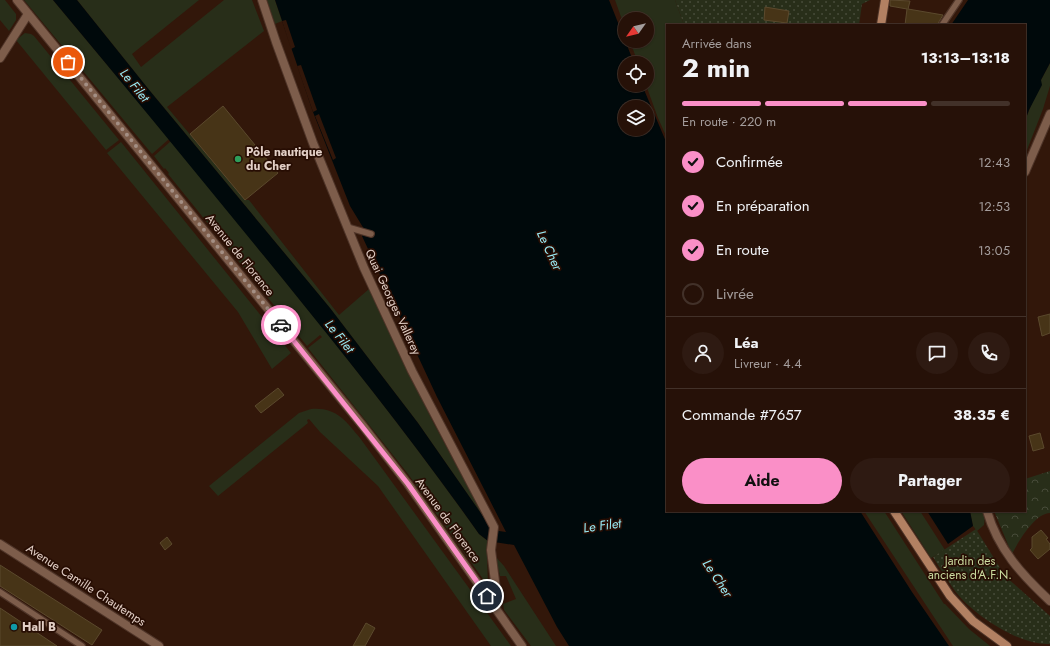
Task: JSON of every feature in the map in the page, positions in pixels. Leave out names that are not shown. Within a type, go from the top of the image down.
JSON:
[{"type":"street","name":"Avenue de Florence","points":[[17,0],[363,426],[408,484],[522,646]]},
{"type":"street","name":"Quai Georges Vallerey","points":[[262,0],[297,100],[364,268],[412,371],[494,527],[491,550],[497,597],[496,609]]},
{"type":"street","points":[[881,24],[885,0]]},
{"type":"street","points":[[0,58],[28,14]]},
{"type":"street","points":[[1026,170],[1050,114]]},
{"type":"street","points":[[895,512],[950,596],[973,621],[1007,646]]},
{"type":"street","points":[[987,512],[991,524],[1004,550],[1017,569],[1050,601]]},
{"type":"street","name":"Avenue Camille Chautemps","points":[[0,544],[159,646]]},
{"type":"lane","points":[[943,24],[959,0]]},
{"type":"lane","points":[[347,227],[371,234]]},
{"type":"lane","points":[[0,592],[82,646]]},
{"type":"green space","points":[[0,0],[5,0],[16,14],[16,20],[9,31],[0,20]]},
{"type":"green space","points":[[24,0],[53,0],[169,139],[152,154]]},
{"type":"green space","points":[[77,0],[199,0],[132,54],[141,67],[224,0],[252,0],[264,31],[167,107],[245,200],[249,200],[339,315],[369,289],[432,420],[487,522],[418,423],[330,308],[150,91]]},
{"type":"green space","points":[[267,0],[275,0],[282,21],[275,24]]},
{"type":"green space","points":[[615,0],[675,0],[684,24],[666,24],[666,136],[654,107],[654,100],[651,100],[649,92],[654,92],[654,56],[635,56],[633,48],[654,48],[654,12],[619,12]]},
{"type":"green space","points":[[675,0],[870,0],[862,4],[859,24],[684,24]]},
{"type":"green space","points":[[25,33],[34,36],[119,140],[106,150],[16,40]]},
{"type":"green space","points":[[1050,63],[1050,86],[1043,109],[1026,152],[1026,118],[1041,80]]},
{"type":"green space","points":[[171,141],[367,384],[443,483],[479,534],[488,541],[488,586],[408,474],[308,348],[322,337],[320,335],[307,346],[154,156]]},
{"type":"green space","points":[[121,142],[291,353],[272,369],[238,312],[107,153]]},
{"type":"green space","points":[[311,409],[327,410],[334,413],[344,420],[355,432],[511,646],[491,646],[378,486],[320,432],[309,419],[307,420],[308,423],[218,496],[209,486],[299,413]]},
{"type":"green space","points":[[1050,471],[1050,513],[1044,514],[1033,523],[1018,543],[1012,554],[994,512],[1026,512],[1026,479]]},
{"type":"green space","points":[[865,512],[885,512],[944,604],[969,629],[990,646],[953,646]]},
{"type":"green space","points":[[902,512],[921,512],[945,550],[931,558]]},
{"type":"green space","points":[[970,512],[983,512],[985,516],[984,525],[977,531],[973,526]]},
{"type":"green space","name":"Jardin des anciens d'A.F.N.","points":[[976,529],[1005,576],[1050,616],[1050,644],[1025,640],[998,627],[963,600],[946,578],[933,557]]},
{"type":"green space","points":[[495,556],[504,566],[556,646],[531,646],[504,610],[503,604],[516,599],[506,576],[500,576]]},
{"type":"water","points":[[53,0],[77,0],[150,91],[330,308],[418,423],[487,522],[499,531],[506,532],[437,397],[362,236],[364,229],[350,206],[313,112],[275,0],[609,0],[618,23],[618,48],[628,48],[631,56],[618,56],[618,92],[645,92],[648,100],[618,100],[618,136],[654,136],[654,113],[666,142],[666,512],[861,512],[949,646],[569,646],[557,627],[514,545],[488,541],[479,534],[383,404],[282,278]]},
{"type":"water","points":[[968,0],[1050,0],[1050,63],[1041,80],[1042,85],[1026,118],[1026,24],[952,24]]},
{"type":"water","points":[[928,512],[970,512],[973,526],[948,544]]},
{"type":"pier","points":[[286,20],[295,47],[291,49],[282,21]]},
{"type":"pier","points":[[301,65],[317,110],[313,112],[297,66]]},
{"type":"pier","points":[[319,114],[336,158],[333,160],[315,116]]},
{"type":"building","points":[[890,0],[910,1],[908,9],[943,15],[938,24],[905,24],[907,9],[890,6]]},
{"type":"building","points":[[765,7],[789,11],[787,23],[764,20]]},
{"type":"building","name":"Pôle nautique du Cher","points":[[223,106],[278,173],[245,200],[190,134]]},
{"type":"building","points":[[1050,314],[1050,333],[1042,336],[1038,317]]},
{"type":"building","points":[[278,388],[284,395],[261,413],[255,406]]},
{"type":"building","points":[[1040,433],[1044,448],[1033,451],[1029,436]]},
{"type":"building","points":[[1041,530],[1048,538],[1046,539],[1050,544],[1050,549],[1038,559],[1030,550],[1032,548],[1032,537]]},
{"type":"building","points":[[167,537],[172,544],[165,550],[160,543]]},
{"type":"building","points":[[0,565],[102,630],[92,645],[0,586]]},
{"type":"building","name":"Hall B","points":[[0,608],[57,646],[0,646]]},
{"type":"building","points":[[366,623],[375,628],[365,646],[353,646]]},
{"type":"way so far","points":[[68,62],[281,325]]},
{"type":"place","name":"Pôle nautique du Cher","points":[[238,159]]},
{"type":"place","name":"Hall B","points":[[14,627]]},
{"type":"route","points":[[281,325],[408,484],[487,596]]},
{"type":"water label","name":"Le Filet","points":[[135,85]]},
{"type":"water label","name":"Le Cher","points":[[550,250]]},
{"type":"water label","name":"Le Filet","points":[[340,336]]},
{"type":"water label","name":"Le Filet","points":[[602,525]]},
{"type":"water label","name":"Le Cher","points":[[718,578]]}]
